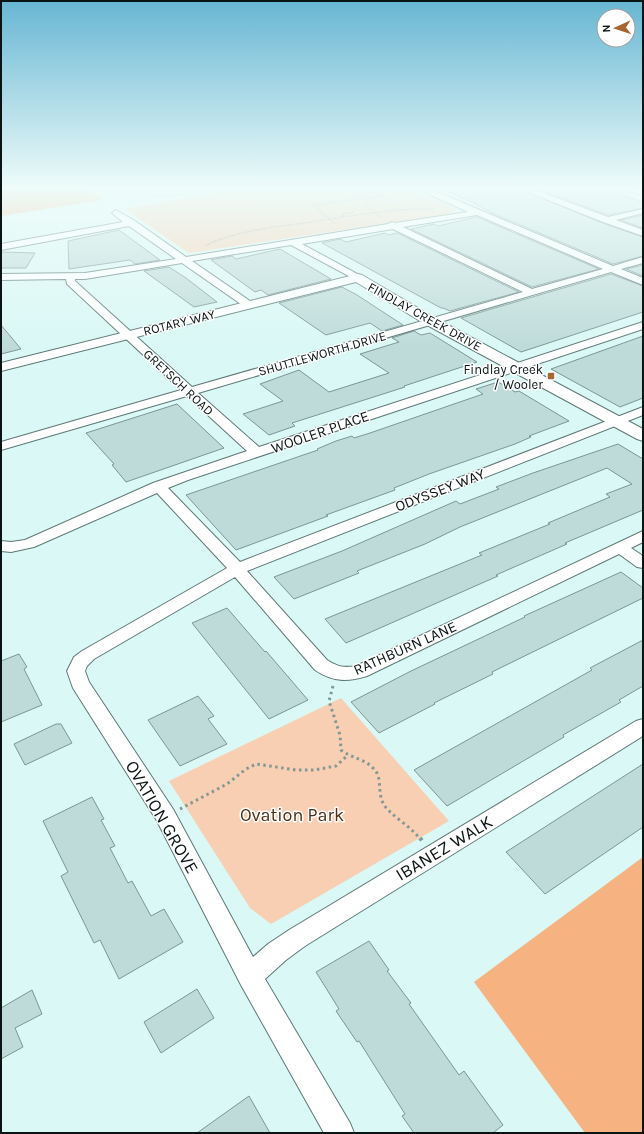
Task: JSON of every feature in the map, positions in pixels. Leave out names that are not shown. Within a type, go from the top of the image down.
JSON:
[{"type":"street","points":[[1,247],[29,242]]},
{"type":"street","points":[[161,242],[186,258],[249,305]]},
{"type":"street","points":[[1,277],[71,277],[292,242]]},
{"type":"street","name":"FINDLAY CREEK DRIVE","points":[[292,242],[358,278],[430,321],[643,436]]},
{"type":"street","points":[[429,242],[531,292]]},
{"type":"street","points":[[546,242],[643,282]]},
{"type":"street","name":"SHUTTLEWORTH DRIVE","points":[[1,446],[643,260]]},
{"type":"street","name":"GRETSCH ROAD","points":[[71,277],[70,282],[257,453]]},
{"type":"street","name":"ROTARY WAY","points":[[1,367],[358,278]]},
{"type":"street","name":"WOOLER PLACE","points":[[1,546],[11,547],[29,544],[158,486],[643,325]]},
{"type":"street","name":"ODYSSEY WAY","points":[[237,570],[643,411]]},
{"type":"street","name":"RATHBURN LANE","points":[[158,486],[237,570],[321,665],[333,674],[344,675],[361,671],[643,536]]},
{"type":"street","points":[[620,547],[643,563]]},
{"type":"street","name":"OVATION GROVE","points":[[237,570],[111,641],[80,662],[76,671],[80,683],[165,815],[250,976],[340,1133]]},
{"type":"street","name":"IBANEZ WALK","points":[[250,976],[277,952],[297,938],[643,726]]},
{"type":"path","points":[[186,258],[203,246],[214,242]]},
{"type":"path","points":[[338,674],[329,701],[340,735],[341,750],[347,756],[375,768],[380,780],[379,790],[384,806],[413,830],[434,854]]},
{"type":"path","points":[[165,815],[227,784],[246,769],[256,764],[296,770],[314,770],[336,766],[347,756]]},
{"type":"green space","points":[[173,242],[262,242],[189,253]]},
{"type":"green space","name":"Ovation Park","points":[[341,698],[449,821],[271,924],[250,908],[169,781]]},
{"type":"shaded area","points":[[643,857],[643,1133],[585,1133],[474,982]]},
{"type":"building","points":[[68,242],[135,242],[160,260],[135,264],[130,260],[69,269]]},
{"type":"building","points":[[415,242],[519,292],[450,311],[441,308],[322,243]]},
{"type":"building","points":[[438,242],[535,242],[599,269],[532,287]]},
{"type":"building","points":[[561,242],[643,242],[643,256],[613,264]]},
{"type":"building","points":[[280,249],[331,279],[268,295],[261,290],[255,292],[211,260],[232,256],[236,259]]},
{"type":"building","points":[[1,252],[35,253],[26,268],[1,268]]},
{"type":"building","points":[[643,265],[643,276],[626,269]]},
{"type":"building","points":[[169,267],[217,302],[194,307],[144,271]]},
{"type":"building","points":[[611,274],[643,286],[643,312],[521,352],[461,318]]},
{"type":"building","points":[[342,287],[403,325],[382,331],[370,323],[326,335],[279,303]]},
{"type":"building","points":[[1,325],[21,349],[1,354]]},
{"type":"building","points":[[414,331],[421,335],[430,333],[477,362],[292,423],[295,426],[269,435],[243,414],[283,401],[260,384],[299,370],[329,392],[389,373],[360,354],[399,342],[392,338]]},
{"type":"building","points":[[643,336],[643,398],[620,407],[551,369]]},
{"type":"building","points":[[498,382],[515,392],[519,391],[569,421],[529,436],[531,437],[515,444],[429,474],[394,488],[395,490],[236,550],[186,495],[318,450],[317,449],[336,441],[352,436],[354,438],[370,433],[483,394],[476,389]]},
{"type":"building","points":[[177,404],[224,448],[126,482],[112,465],[114,464],[86,433]]},
{"type":"building","points":[[618,444],[643,459],[643,510],[565,543],[567,544],[346,643],[325,619],[482,555],[479,553],[550,524],[548,523],[610,497],[606,494],[632,484],[607,468],[460,527],[425,544],[357,571],[359,573],[294,599],[274,577],[342,551],[456,501],[460,504],[499,489],[496,487]]},
{"type":"building","points":[[621,572],[643,588],[643,598],[492,672],[493,674],[434,703],[435,704],[379,733],[351,702],[411,671],[525,617],[524,616]]},
{"type":"building","points":[[227,608],[308,700],[269,719],[192,623]]},
{"type":"building","points":[[643,640],[643,686],[619,700],[621,702],[563,735],[564,737],[447,806],[414,770],[592,670],[590,668]]},
{"type":"building","points":[[19,654],[27,667],[24,669],[42,705],[1,722],[1,661]]},
{"type":"building","points":[[198,696],[214,716],[208,719],[227,744],[180,766],[148,720]]},
{"type":"building","points":[[56,724],[61,724],[72,743],[25,765],[14,744]]},
{"type":"building","points":[[643,764],[643,827],[545,894],[506,852]]},
{"type":"building","points":[[92,797],[104,819],[101,820],[115,846],[110,848],[128,883],[132,881],[151,916],[164,909],[183,942],[119,979],[100,940],[94,943],[61,876],[68,872],[43,821]]},
{"type":"building","points":[[369,941],[389,970],[387,971],[411,1003],[409,1004],[459,1075],[464,1071],[503,1125],[493,1133],[414,1133],[402,1116],[405,1114],[359,1041],[357,1042],[336,1011],[339,1009],[316,972]]},
{"type":"building","points":[[197,989],[214,1018],[161,1053],[144,1022]]},
{"type":"building","points":[[32,990],[42,1014],[15,1028],[23,1047],[1,1059],[1,1008]]},
{"type":"building","points":[[249,1096],[270,1133],[197,1133]]},
{"type":"place","name":"Findlay Creek / Wooler","points":[[551,376]]}]
